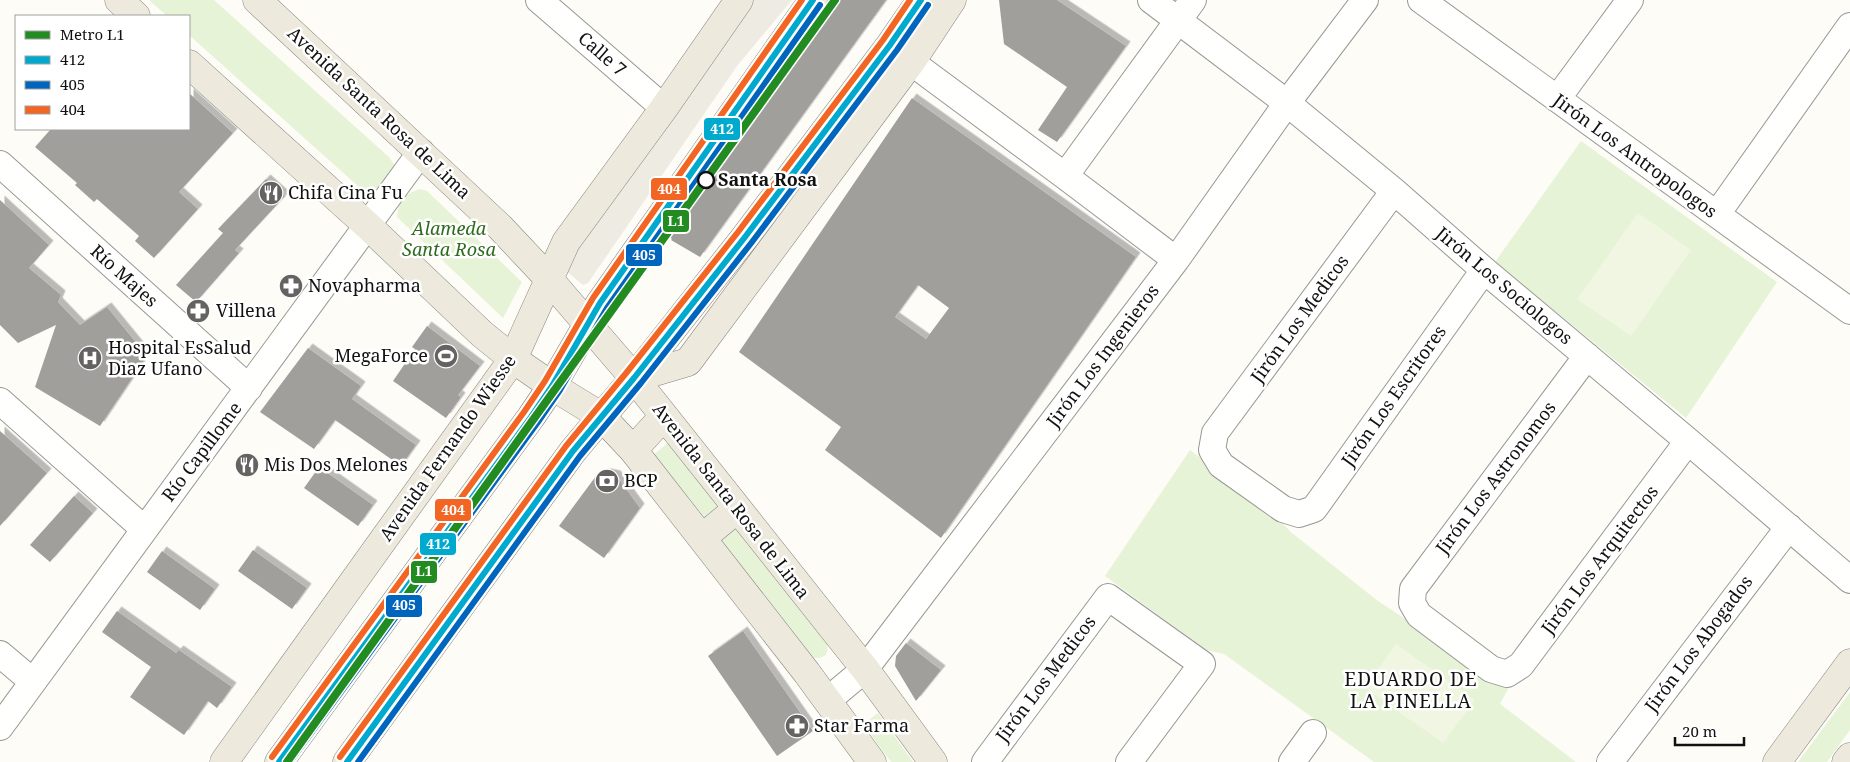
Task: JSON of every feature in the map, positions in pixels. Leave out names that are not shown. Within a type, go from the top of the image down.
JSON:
[{"type":"main road","points":[[119,0],[135,15]]},
{"type":"main road","name":"Avenida Santa Rosa de Lima","points":[[258,0],[422,152],[500,227],[548,278],[634,378],[865,669],[934,762]]},
{"type":"main road","name":"Avenida Fernando Wiesse","points":[[224,762],[513,359],[548,278],[566,242],[664,108],[739,0]]},
{"type":"main road","points":[[279,762],[552,386],[586,324],[813,0]]},
{"type":"main road","points":[[347,762],[561,467],[745,238],[890,45],[921,0]]},
{"type":"main road","points":[[634,378],[688,362],[911,62],[952,0]]},
{"type":"main road","points":[[190,65],[367,225],[482,334],[513,359],[552,386],[601,416],[634,450],[828,700],[872,762]]},
{"type":"main road","points":[[634,450],[664,416]]},
{"type":"main road","points":[[702,538],[737,509]]},
{"type":"main road","points":[[1777,762],[1850,663]]},
{"type":"main road","points":[[1846,762],[1850,757]]},
{"type":"street","name":"Calle 7","points":[[539,0],[664,108]]},
{"type":"street","name":"Jirón Los Sociologos","points":[[1151,0],[1186,10],[1287,103],[1394,191],[1484,270],[1850,580]]},
{"type":"street","name":"Jirón Los Ingenieros","points":[[828,700],[865,669],[1176,260],[1287,103],[1365,0]]},
{"type":"street","name":"Jirón Los Antropologos","points":[[1421,0],[1850,311]]},
{"type":"street","points":[[1556,99],[1630,0]]},
{"type":"street","points":[[1065,176],[1186,10]]},
{"type":"street","points":[[1717,214],[1850,26]]},
{"type":"street","points":[[911,62],[1176,260]]},
{"type":"street","name":"Río Capillome","points":[[0,727],[422,152]]},
{"type":"street","name":"Río Majes","points":[[0,164],[249,388]]},
{"type":"street","name":"Jirón Los Medicos","points":[[1299,514],[1283,509],[1221,465],[1212,450],[1215,433],[1394,191]]},
{"type":"street","name":"Jirón Los Escritores","points":[[1299,514],[1314,509],[1484,270]]},
{"type":"street","name":"Jirón Los Astronomos","points":[[1507,674],[1491,669],[1419,615],[1412,603],[1413,589],[1587,356]]},
{"type":"street","points":[[0,401],[144,529]]},
{"type":"street","name":"Jirón Los Arquitectos","points":[[1507,674],[1521,665],[1688,441]]},
{"type":"street","name":"Jirón Los Abogados","points":[[1610,762],[1789,527]]},
{"type":"street","name":"Jirón Los Medicos","points":[[985,762],[1108,597],[1202,664],[1129,762]]},
{"type":"street","points":[[0,654],[32,682]]},
{"type":"street","points":[[1292,762],[1313,733]]},
{"type":"green space","name":"Alameda Santa Rosa","points":[[149,0],[214,0],[389,157],[395,166],[381,187],[371,191],[359,187],[190,36],[190,15],[166,15]]},
{"type":"green space","points":[[1581,141],[1777,282],[1686,418],[1495,262]]},
{"type":"green space","name":"Alameda Santa Rosa","points":[[420,189],[427,191],[522,282],[503,318],[397,217],[403,198]]},
{"type":"green space","points":[[1638,213],[1691,250],[1631,336],[1577,299]]},
{"type":"green space","points":[[668,443],[770,567],[826,641],[827,651],[824,656],[814,658],[653,455]]},
{"type":"green space","points":[[1190,450],[1273,514],[1292,533],[1378,601],[1509,687],[1500,704],[1576,762],[1374,762],[1224,654],[1206,650],[1105,576]]},
{"type":"green space","points":[[1396,644],[1475,700],[1443,743],[1365,688]]},
{"type":"green space","points":[[1850,692],[1850,730],[1827,762],[1798,762]]},
{"type":"green space","points":[[878,713],[913,762],[891,762],[863,724]]},
{"type":"shaded area","points":[[753,0],[792,0],[737,66],[588,283],[583,285],[565,270],[568,262]]},
{"type":"building","points":[[828,0],[886,0],[700,257],[671,240],[667,235],[826,9]]},
{"type":"building","points":[[999,0],[1057,0],[1126,46],[1057,142],[1038,130],[1067,87],[1004,44]]},
{"type":"building","points":[[190,94],[233,133],[179,192],[198,209],[154,258],[135,241],[139,236],[97,199],[94,202],[75,185],[77,183],[35,147],[50,130],[190,130]]},
{"type":"building","points":[[912,98],[1136,257],[941,538],[825,450],[841,427],[739,352]],"holes":[[[918,285],[949,308],[926,339],[895,317]]]},
{"type":"building","points":[[266,179],[285,196],[235,250],[239,253],[196,302],[176,285],[223,233],[218,229]]},
{"type":"building","points":[[0,200],[49,245],[29,268],[61,295],[58,302],[80,325],[107,307],[147,356],[100,426],[35,387],[56,325],[18,343],[0,325]]},
{"type":"building","points":[[427,326],[480,366],[458,395],[461,397],[446,418],[393,381],[415,349],[412,347]]},
{"type":"building","points":[[308,348],[361,386],[352,399],[416,445],[401,466],[335,420],[314,449],[260,412]]},
{"type":"building","points":[[0,431],[47,473],[0,526]]},
{"type":"building","points":[[319,467],[373,505],[358,526],[304,488]]},
{"type":"building","points":[[607,473],[616,475],[640,508],[604,558],[559,526],[596,476]]},
{"type":"building","points":[[74,496],[93,513],[50,562],[30,545]]},
{"type":"building","points":[[253,550],[307,588],[292,609],[238,571]]},
{"type":"building","points":[[162,551],[215,589],[200,610],[147,572]]},
{"type":"building","points":[[117,611],[176,653],[179,650],[232,687],[217,708],[208,701],[184,735],[130,697],[151,667],[102,632]]},
{"type":"building","points":[[743,631],[813,731],[777,756],[708,656]]},
{"type":"building","points":[[906,643],[941,670],[916,701],[895,666],[896,656]]},
{"type":"metro line","name":"L1","points":[[287,762],[835,0]]},
{"type":"transit line","name":"404","points":[[272,757],[524,412],[545,381],[593,298],[802,0]]},
{"type":"transit line","name":"412","points":[[279,762],[531,417],[552,386],[600,303],[813,0]]},
{"type":"transit line","name":"404","points":[[340,757],[566,446],[738,232],[883,40],[910,0]]},
{"type":"transit line","name":"412","points":[[347,762],[573,451],[634,378],[745,237],[890,45],[921,0]]},
{"type":"transit line","name":"405","points":[[290,762],[538,422],[560,390],[607,308],[820,5]]},
{"type":"transit line","name":"405","points":[[358,762],[580,456],[641,383],[752,242],[897,50],[928,5]]},
{"type":"place","name":"Santa Rosa","points":[[706,180]]},
{"type":"place","name":"Chifa Cina Fu","points":[[271,193]]},
{"type":"place","name":"Novapharma","points":[[291,286]]},
{"type":"place","name":"Villena","points":[[198,311]]},
{"type":"place","name":"MegaForce","points":[[446,356]]},
{"type":"place","name":"Hospital EsSalud Diaz Ufano","points":[[90,358]]},
{"type":"place","name":"Mis Dos Melones","points":[[247,465]]},
{"type":"place","name":"BCP","points":[[607,481]]},
{"type":"place","name":"Star Farma","points":[[797,726]]},
{"type":"district","name":"EDUARDO DE LA PINELLA","points":[[1411,690]]}]
